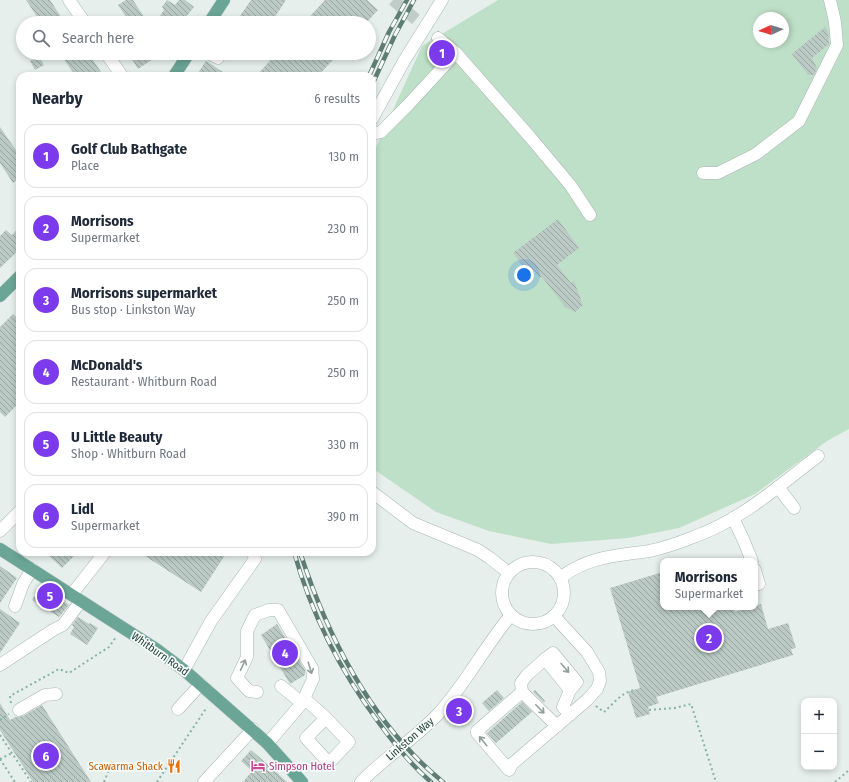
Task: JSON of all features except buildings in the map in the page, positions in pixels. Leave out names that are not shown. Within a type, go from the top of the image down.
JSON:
[{"type":"main road","points":[[214,16],[224,0]]},
{"type":"main road","points":[[177,72],[184,60]]},
{"type":"main road","points":[[0,296],[16,280]]},
{"type":"main road","name":"Whitburn Road","points":[[0,548],[156,649],[184,670],[267,743],[302,782]]},
{"type":"street","points":[[69,0],[80,16]]},
{"type":"street","points":[[376,112],[404,61],[442,0]]},
{"type":"street","points":[[703,173],[718,173],[756,154],[799,121],[837,45],[835,22],[830,0]]},
{"type":"street","points":[[438,38],[456,53],[530,137],[566,180],[590,215]]},
{"type":"street","points":[[376,133],[381,132],[407,106],[456,53]]},
{"type":"street","points":[[111,60],[119,72]]},
{"type":"street","points":[[560,578],[571,569],[597,559],[618,554],[650,550],[673,544],[698,536],[720,526],[778,487],[818,456]]},
{"type":"street","points":[[778,487],[794,508]]},
{"type":"street","points":[[376,495],[413,523],[478,550],[509,573]]},
{"type":"street","points":[[0,532],[16,515]]},
{"type":"street","points":[[733,518],[751,558]]},
{"type":"street","points":[[0,665],[63,625],[77,597],[103,556]]},
{"type":"street","points":[[184,670],[211,621],[255,559],[254,556]]},
{"type":"street","points":[[536,562],[546,564],[554,570],[564,587],[564,598],[560,608],[554,616],[546,621],[533,623],[519,620],[510,615],[503,599],[502,590],[509,573],[526,563],[536,562]]},
{"type":"street","points":[[15,606],[23,584],[32,569]]},
{"type":"street","points":[[257,692],[249,691],[237,678],[247,657],[247,631],[255,615],[269,610],[278,610],[312,668],[313,679],[304,701],[267,743]]},
{"type":"street","name":"Linkston Way","points":[[361,782],[373,769],[415,736],[439,713],[479,660],[510,615]]},
{"type":"street","points":[[522,692],[477,731],[477,733],[509,770],[512,764],[587,700],[597,689],[600,680],[599,672],[587,652],[554,616]]},
{"type":"street","points":[[557,726],[522,692],[521,683],[526,675],[545,659],[570,690],[563,707],[570,715]]},
{"type":"street","points":[[178,709],[201,684]]},
{"type":"street","points":[[281,686],[326,718]]},
{"type":"street","points":[[14,710],[45,695],[56,694]]},
{"type":"street","points":[[204,782],[253,730]]},
{"type":"path","points":[[0,720],[14,710],[10,696],[59,669],[69,673],[109,647]]},
{"type":"path","points":[[587,700],[604,712],[628,691],[634,690]]},
{"type":"path","points":[[157,782],[215,696]]},
{"type":"path","points":[[649,710],[675,708],[691,704],[716,782]]},
{"type":"path","points":[[0,735],[31,782]]},
{"type":"path","points":[[12,753],[0,759],[15,782]]},
{"type":"path","points":[[104,782],[112,762]]},
{"type":"path","points":[[835,782],[849,770]]},
{"type":"green space","points":[[498,0],[849,0],[849,429],[827,441],[755,494],[679,528],[628,538],[551,544],[489,531],[436,512],[376,471],[376,147],[422,46]]},
{"type":"tunnel","points":[[393,0],[438,38]]},
{"type":"railway","points":[[371,72],[389,32],[407,0]]},
{"type":"railway","points":[[376,76],[395,35],[414,0]]},
{"type":"railway","points":[[295,556],[318,619],[340,663],[352,683],[365,704],[397,747],[431,782]]},
{"type":"railway","points":[[301,556],[324,616],[355,678],[395,734],[418,759],[443,782]]},
{"type":"place","name":"Golf Club Bathgate","points":[[442,53]]},
{"type":"place","name":"U Little Beauty","points":[[50,596]]},
{"type":"place","name":"Morrisons","points":[[709,638]]},
{"type":"place","name":"McDonald's","points":[[285,653]]},
{"type":"place","name":"Morrisons supermarket","points":[[459,711]]},
{"type":"place","name":"Lidl","points":[[46,756]]},
{"type":"place","name":"Scawarma Shack","points":[[174,766]]},
{"type":"place","name":"Simpson Hotel","points":[[258,766]]}]
